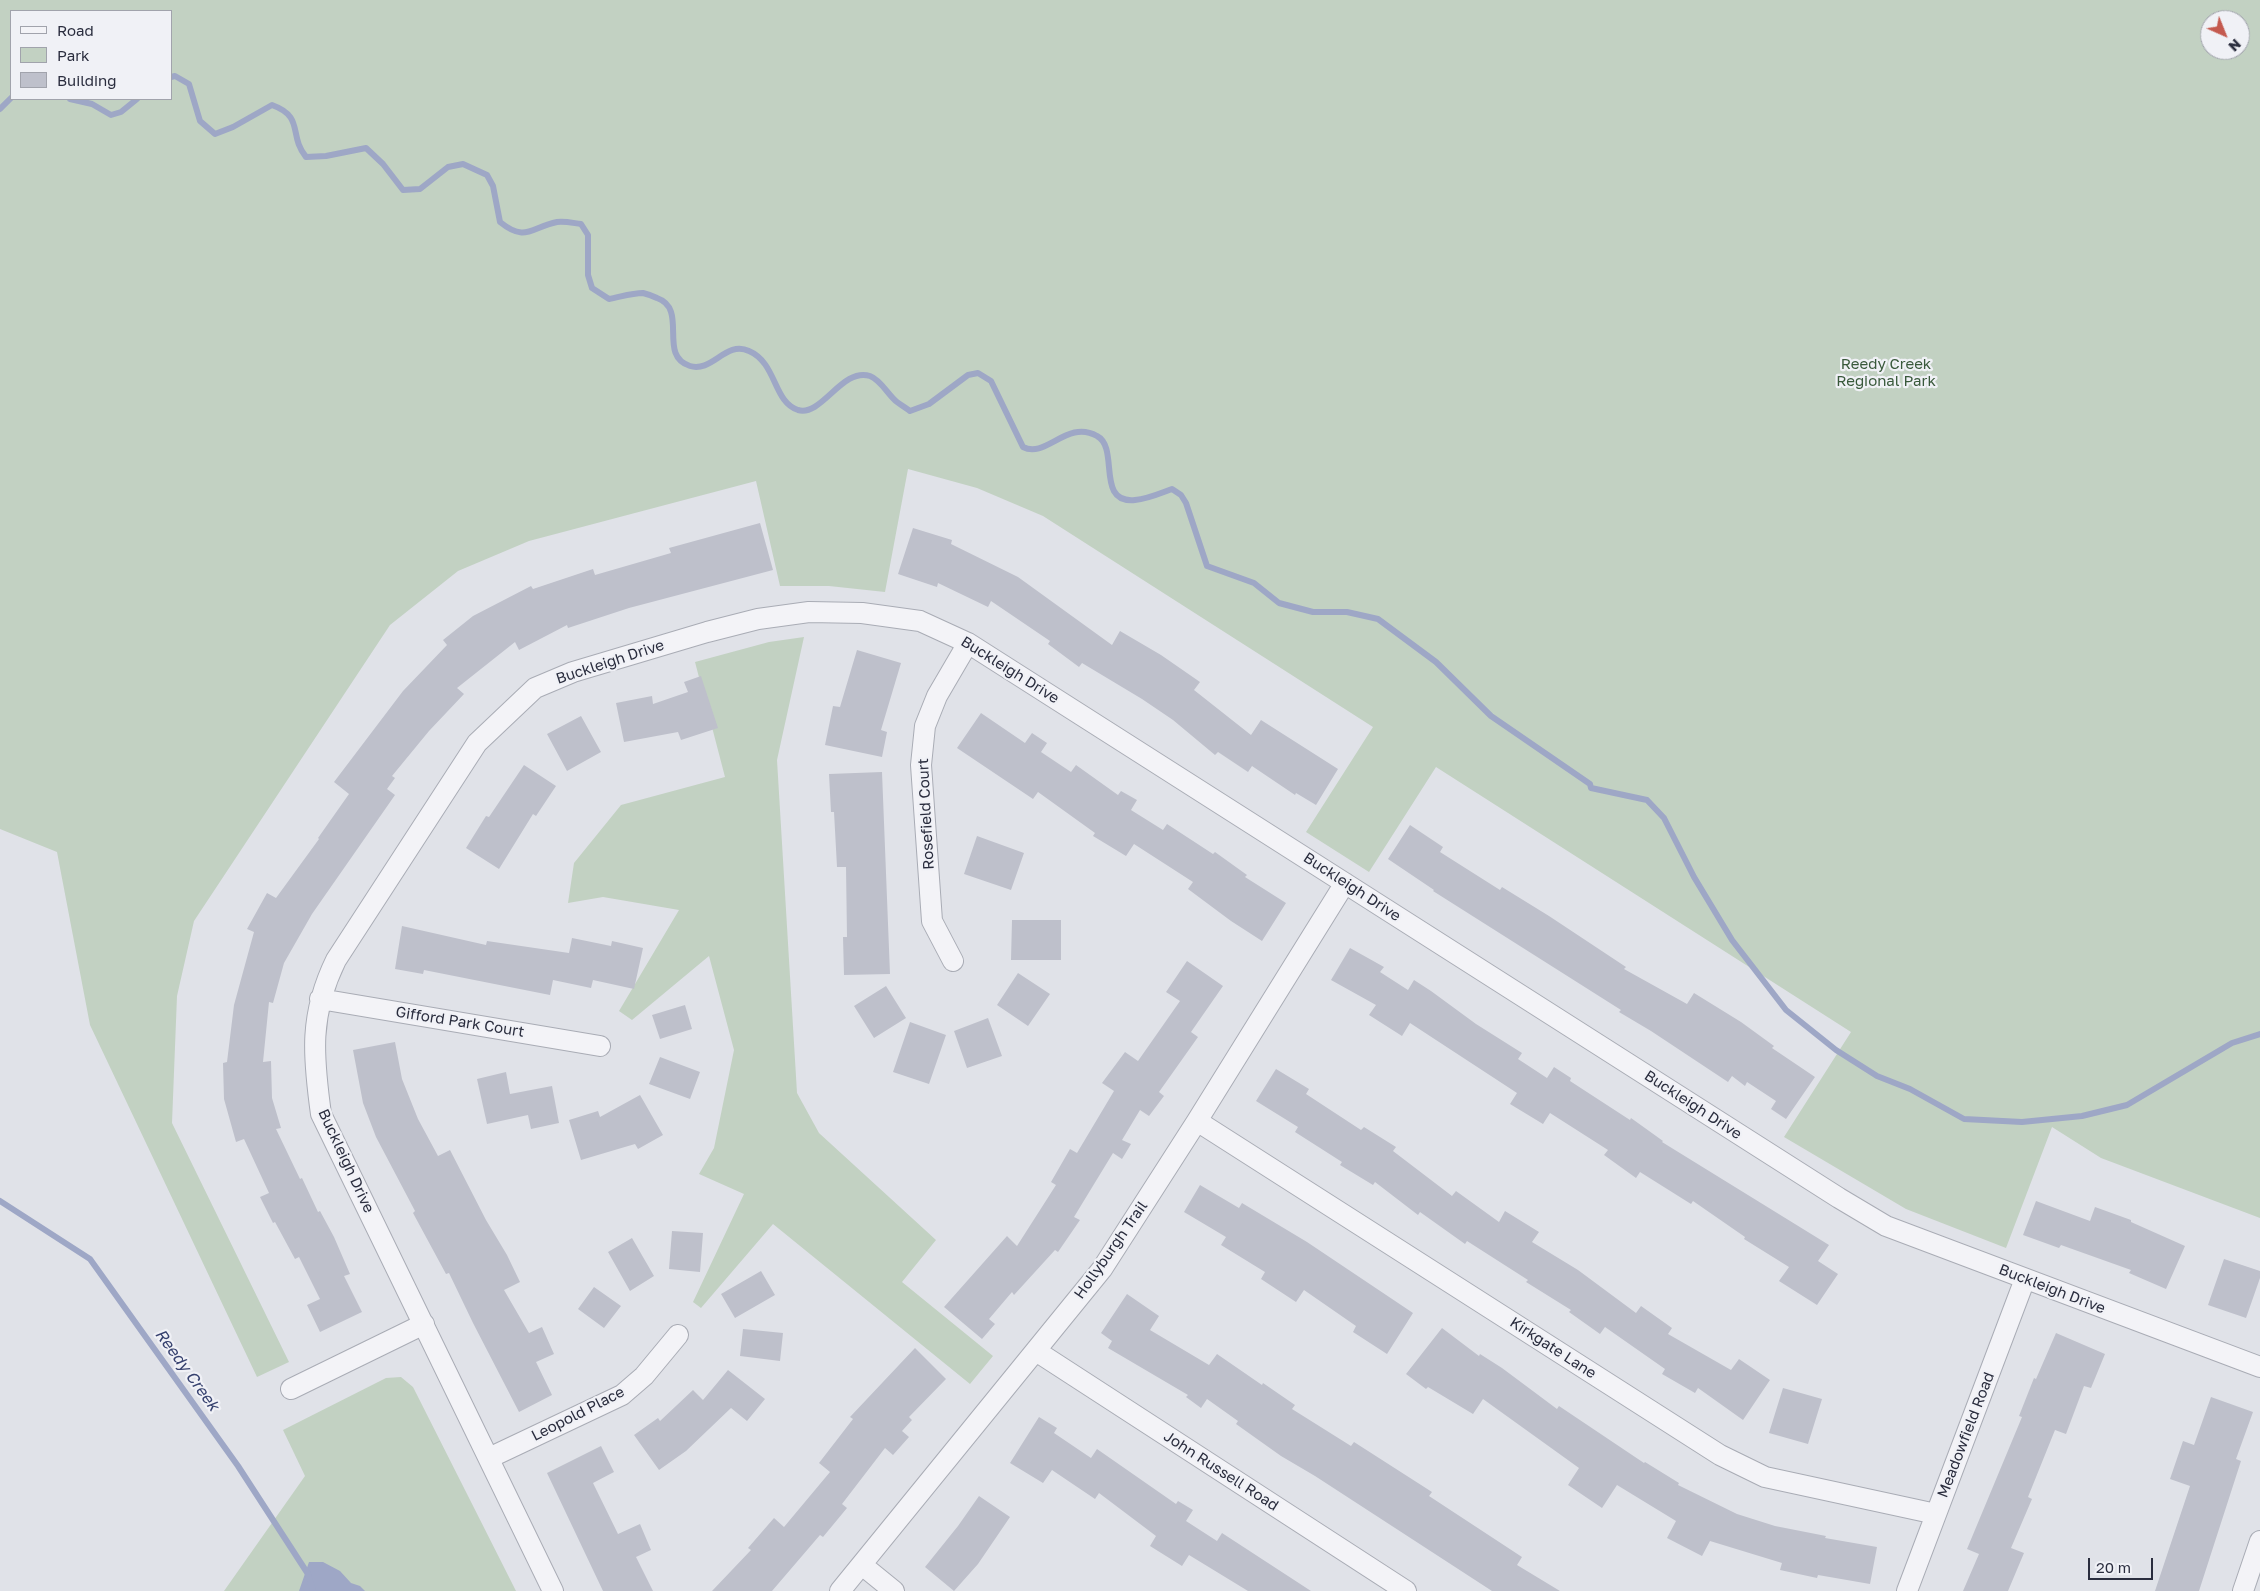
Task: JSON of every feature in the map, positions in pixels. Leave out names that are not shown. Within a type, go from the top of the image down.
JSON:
[{"type":"street","name":"Buckleigh Drive","points":[[554,1591],[321,1114],[315,1072],[315,1031],[320,999],[336,960],[476,743],[535,688],[573,672],[707,632],[758,619],[810,612],[862,613],[920,622],[968,643],[1839,1198],[1886,1226],[2260,1367]]},
{"type":"street","name":"Rosefield Court","points":[[953,961],[932,921],[921,765],[925,726],[937,696],[968,643]]},
{"type":"street","name":"Hollyburgh Trail","points":[[840,1591],[1102,1269],[1345,883]]},
{"type":"street","name":"Gifford Park Court","points":[[320,999],[600,1046]]},
{"type":"street","name":"Kirkgate Lane","points":[[1197,1120],[1720,1455],[1765,1477],[1936,1514]]},
{"type":"street","name":"Meadowfield Road","points":[[1907,1591],[2025,1279]]},
{"type":"street","points":[[291,1389],[424,1324]]},
{"type":"street","name":"Leopold Place","points":[[489,1458],[622,1395],[644,1376],[678,1335]]},
{"type":"street","name":"John Russell Road","points":[[1036,1351],[1406,1591]]},
{"type":"street","points":[[2243,1591],[2260,1541]]},
{"type":"street","points":[[862,1565],[894,1591]]},
{"type":"green space","name":"Reedy Creek Regional Park","points":[[0,0],[2260,0],[2260,1218],[2101,1158],[2052,1127],[2006,1248],[1906,1209],[1784,1137],[1851,1032],[1436,767],[1369,872],[1306,832],[1373,727],[1043,516],[977,488],[908,469],[885,592],[829,586],[780,586],[756,481],[529,541],[458,571],[390,625],[194,921],[177,996],[172,1123],[289,1362],[257,1377],[90,1025],[57,852],[0,829]]},
{"type":"green space","points":[[804,637],[777,760],[797,1093],[819,1133],[936,1240],[902,1282],[993,1356],[970,1384],[773,1224],[701,1308],[693,1302],[744,1194],[699,1174],[714,1148],[734,1050],[709,956],[632,1020],[619,1011],[679,910],[603,897],[568,903],[574,863],[621,805],[725,777],[695,662],[769,642]]},
{"type":"green space","points":[[401,1377],[413,1387],[516,1591],[224,1591],[305,1476],[283,1430],[386,1378]]},
{"type":"water","points":[[309,1562],[323,1562],[340,1571],[351,1583],[360,1586],[365,1591],[299,1591]]},
{"type":"building","points":[[760,523],[773,570],[629,608],[568,628],[567,625],[519,650],[515,642],[457,688],[464,694],[429,731],[392,776],[395,778],[387,789],[395,795],[312,914],[284,963],[273,1003],[269,1002],[263,1062],[271,1061],[272,1098],[281,1128],[276,1129],[300,1179],[302,1178],[318,1212],[320,1211],[334,1237],[350,1274],[344,1276],[362,1312],[320,1332],[307,1305],[320,1299],[299,1257],[295,1259],[260,1197],[269,1193],[244,1139],[236,1142],[224,1099],[223,1063],[227,1062],[234,1005],[254,932],[247,929],[267,893],[276,898],[349,794],[334,782],[403,691],[447,645],[443,640],[473,616],[531,586],[533,589],[593,569],[595,575],[671,553],[669,548]]},
{"type":"building","points":[[913,528],[952,540],[951,544],[1018,577],[1112,645],[1120,631],[1161,655],[1200,682],[1194,690],[1251,735],[1261,720],[1338,769],[1316,805],[1296,793],[1295,795],[1252,766],[1248,772],[1218,752],[1215,755],[1173,720],[1082,663],[1079,667],[1048,644],[1050,641],[991,601],[988,607],[938,583],[937,587],[898,574]]},
{"type":"building","points":[[857,650],[901,663],[881,730],[887,732],[882,757],[825,745],[833,706],[840,707]]},
{"type":"building","points":[[701,676],[718,728],[681,740],[678,732],[624,742],[616,703],[652,696],[653,704],[688,692],[684,682]]},
{"type":"building","points":[[981,713],[1025,743],[1032,733],[1047,743],[1041,752],[1071,772],[1076,765],[1118,795],[1121,791],[1137,800],[1131,810],[1163,830],[1167,824],[1213,854],[1215,852],[1247,875],[1245,877],[1286,903],[1262,941],[1188,889],[1193,882],[1134,844],[1126,856],[1093,836],[1095,833],[1038,792],[1033,799],[957,748]]},
{"type":"building","points":[[581,716],[601,752],[567,771],[547,734]]},
{"type":"building","points":[[524,765],[556,786],[536,816],[533,814],[499,869],[466,848],[486,816],[489,817]]},
{"type":"building","points":[[882,772],[890,974],[844,975],[843,937],[847,937],[846,867],[837,867],[834,812],[831,812],[829,774]]},
{"type":"building","points":[[1410,825],[1443,847],[1440,852],[1500,890],[1502,887],[1549,916],[1626,967],[1624,969],[1687,1004],[1694,993],[1741,1022],[1774,1046],[1772,1048],[1815,1077],[1786,1119],[1771,1109],[1776,1101],[1747,1082],[1745,1086],[1732,1076],[1728,1082],[1619,1012],[1621,1010],[1433,891],[1388,859]]},
{"type":"building","points":[[977,836],[1024,853],[1011,890],[964,874]]},
{"type":"building","points":[[1012,920],[1061,920],[1061,960],[1011,960]]},
{"type":"building","points":[[402,926],[486,945],[487,941],[569,953],[572,938],[611,946],[612,941],[643,948],[634,989],[593,980],[591,988],[553,980],[550,995],[424,970],[423,974],[395,969]]},
{"type":"building","points":[[1350,948],[1384,967],[1380,972],[1408,990],[1414,980],[1431,991],[1476,1024],[1522,1053],[1518,1059],[1547,1078],[1554,1067],[1571,1078],[1570,1081],[1630,1120],[1631,1118],[1662,1142],[1829,1245],[1818,1261],[1838,1274],[1817,1305],[1779,1281],[1789,1267],[1744,1239],[1745,1237],[1693,1201],[1691,1204],[1640,1172],[1636,1178],[1604,1155],[1608,1150],[1550,1113],[1543,1124],[1510,1104],[1517,1093],[1410,1023],[1402,1036],[1369,1015],[1376,1005],[1331,980]]},
{"type":"building","points":[[1187,961],[1223,986],[1191,1032],[1198,1037],[1159,1092],[1164,1096],[1149,1116],[1140,1110],[1122,1140],[1131,1144],[1122,1159],[1113,1153],[1074,1217],[1080,1220],[1058,1252],[1055,1250],[1014,1295],[1012,1292],[989,1319],[995,1324],[982,1339],[944,1307],[1007,1236],[1017,1246],[1056,1185],[1051,1182],[1070,1149],[1077,1153],[1114,1091],[1102,1083],[1125,1052],[1138,1061],[1180,1001],[1166,992]]},
{"type":"building","points":[[1018,973],[1050,994],[1028,1026],[997,1005]]},
{"type":"building","points":[[886,986],[906,1018],[874,1038],[854,1006]]},
{"type":"building","points":[[685,1005],[692,1029],[660,1039],[652,1015]]},
{"type":"building","points":[[988,1018],[1002,1056],[967,1068],[954,1031]]},
{"type":"building","points":[[910,1022],[946,1035],[929,1084],[893,1072]]},
{"type":"building","points":[[395,1042],[402,1079],[418,1119],[438,1156],[450,1150],[520,1282],[504,1290],[529,1333],[542,1327],[554,1354],[536,1362],[552,1395],[519,1412],[449,1273],[446,1274],[413,1213],[415,1211],[376,1137],[363,1103],[353,1050]]},
{"type":"building","points":[[660,1057],[700,1072],[690,1099],[649,1084]]},
{"type":"building","points":[[1276,1069],[1309,1089],[1306,1094],[1361,1130],[1364,1127],[1396,1147],[1393,1151],[1452,1196],[1456,1191],[1499,1222],[1505,1211],[1539,1232],[1532,1242],[1578,1270],[1636,1313],[1641,1306],[1672,1328],[1668,1334],[1731,1370],[1739,1359],[1770,1380],[1743,1420],[1698,1388],[1695,1393],[1662,1374],[1665,1369],[1605,1327],[1600,1334],[1569,1312],[1571,1310],[1526,1282],[1528,1280],[1467,1241],[1465,1244],[1420,1212],[1418,1215],[1375,1182],[1373,1185],[1340,1165],[1342,1162],[1295,1132],[1298,1127],[1256,1101]]},
{"type":"building","points":[[506,1072],[510,1094],[552,1086],[559,1123],[531,1129],[528,1115],[487,1124],[477,1079]]},
{"type":"building","points":[[640,1095],[663,1135],[638,1149],[635,1144],[581,1160],[569,1120],[598,1111],[600,1117]]},
{"type":"building","points":[[1200,1185],[1239,1208],[1242,1203],[1307,1242],[1413,1313],[1387,1354],[1353,1332],[1356,1326],[1304,1290],[1296,1302],[1261,1279],[1265,1272],[1221,1245],[1226,1237],[1184,1212]]},
{"type":"building","points":[[2036,1201],[2090,1221],[2095,1207],[2131,1220],[2131,1222],[2185,1246],[2166,1289],[2129,1273],[2131,1270],[2061,1245],[2059,1248],[2023,1235]]},
{"type":"building","points":[[672,1231],[703,1233],[700,1272],[669,1269]]},
{"type":"building","points":[[632,1238],[654,1276],[630,1291],[608,1252]]},
{"type":"building","points":[[2224,1259],[2260,1271],[2260,1278],[2246,1318],[2208,1305]]},
{"type":"building","points":[[761,1271],[775,1295],[735,1318],[721,1294]]},
{"type":"building","points":[[594,1287],[621,1306],[604,1328],[578,1309]]},
{"type":"building","points":[[1127,1294],[1159,1316],[1150,1330],[1209,1365],[1217,1354],[1262,1385],[1263,1383],[1295,1405],[1292,1409],[1351,1446],[1354,1442],[1432,1492],[1429,1496],[1522,1557],[1517,1565],[1560,1591],[1492,1591],[1281,1456],[1236,1424],[1238,1421],[1207,1399],[1201,1408],[1186,1397],[1188,1395],[1108,1348],[1112,1341],[1101,1333]]},
{"type":"building","points":[[1442,1328],[1479,1356],[1480,1354],[1502,1368],[1557,1409],[1559,1406],[1644,1463],[1679,1483],[1678,1485],[1737,1514],[1775,1526],[1826,1536],[1825,1538],[1877,1547],[1870,1584],[1818,1575],[1817,1578],[1780,1570],[1782,1563],[1710,1541],[1702,1556],[1667,1538],[1676,1521],[1617,1485],[1602,1508],[1568,1485],[1579,1468],[1483,1399],[1473,1414],[1428,1387],[1426,1389],[1406,1374]]},
{"type":"building","points":[[743,1329],[783,1333],[780,1361],[740,1356]]},
{"type":"building","points":[[2056,1333],[2105,1354],[2091,1388],[2084,1386],[2066,1434],[2055,1430],[2028,1497],[2032,1499],[2011,1548],[2024,1553],[2008,1591],[1963,1591],[1979,1554],[1967,1549],[2022,1417],[2019,1416],[2034,1378],[2036,1379]]},
{"type":"building","points":[[915,1348],[946,1379],[909,1417],[912,1420],[902,1431],[909,1437],[893,1455],[885,1448],[842,1504],[847,1508],[823,1537],[820,1535],[772,1591],[712,1591],[751,1550],[748,1548],[774,1518],[784,1527],[830,1472],[819,1463],[853,1419],[850,1417]]},
{"type":"building","points":[[728,1370],[765,1399],[747,1421],[731,1408],[686,1451],[659,1470],[634,1435],[658,1418],[660,1421],[693,1390],[703,1400]]},
{"type":"building","points":[[1783,1388],[1822,1399],[1808,1444],[1769,1433]]},
{"type":"building","points":[[2211,1397],[2253,1412],[2236,1459],[2241,1461],[2199,1591],[2155,1591],[2190,1486],[2170,1479],[2183,1441],[2194,1445]]},
{"type":"building","points":[[1039,1417],[1057,1428],[1054,1433],[1091,1458],[1097,1449],[1176,1504],[1178,1501],[1193,1510],[1186,1521],[1217,1541],[1222,1533],[1311,1591],[1248,1591],[1189,1555],[1182,1566],[1150,1546],[1156,1536],[1099,1493],[1095,1499],[1052,1470],[1043,1483],[1010,1463]]},
{"type":"building","points":[[601,1446],[614,1472],[593,1483],[618,1534],[640,1524],[651,1550],[636,1557],[653,1591],[603,1591],[547,1473]]},
{"type":"building","points":[[979,1496],[1010,1517],[978,1564],[954,1591],[925,1567]]},
{"type":"waterway","points":[[172,77],[175,76],[189,84],[200,121],[215,134],[233,127],[272,105],[289,115],[293,121],[298,141],[306,157],[326,156],[366,148],[383,164],[403,190],[420,189],[448,167],[463,164],[487,175],[493,186],[500,222],[516,232],[528,232],[557,222],[581,224],[588,235],[588,275],[592,288],[609,299],[643,293],[655,297],[666,304],[671,312],[673,322],[675,353],[680,361],[690,366],[698,367],[705,365],[733,350],[749,351],[765,364],[784,399],[790,406],[798,410],[807,410],[815,406],[850,378],[860,375],[874,378],[897,402],[910,411],[929,404],[968,375],[978,373],[991,381],[1023,447],[1040,448],[1076,432],[1086,432],[1097,436],[1104,442],[1107,452],[1111,485],[1115,493],[1123,499],[1140,499],[1172,489],[1181,495],[1186,503],[1207,566],[1254,583],[1279,603],[1313,612],[1347,612],[1378,619],[1436,662],[1491,716],[1590,784],[1591,788],[1647,800],[1664,818],[1694,877],[1732,940],[1786,1010],[1836,1050],[1877,1076],[1910,1089],[1964,1119],[2022,1122],[2082,1116],[2127,1105],[2232,1043],[2260,1034]]},
{"type":"waterway","points":[[0,109],[10,99]]},
{"type":"waterway","points":[[74,100],[92,104],[111,115],[121,112],[136,100]]},
{"type":"waterway","name":"Reedy Creek","points":[[0,1201],[90,1259],[238,1466],[308,1574],[313,1591]]}]
